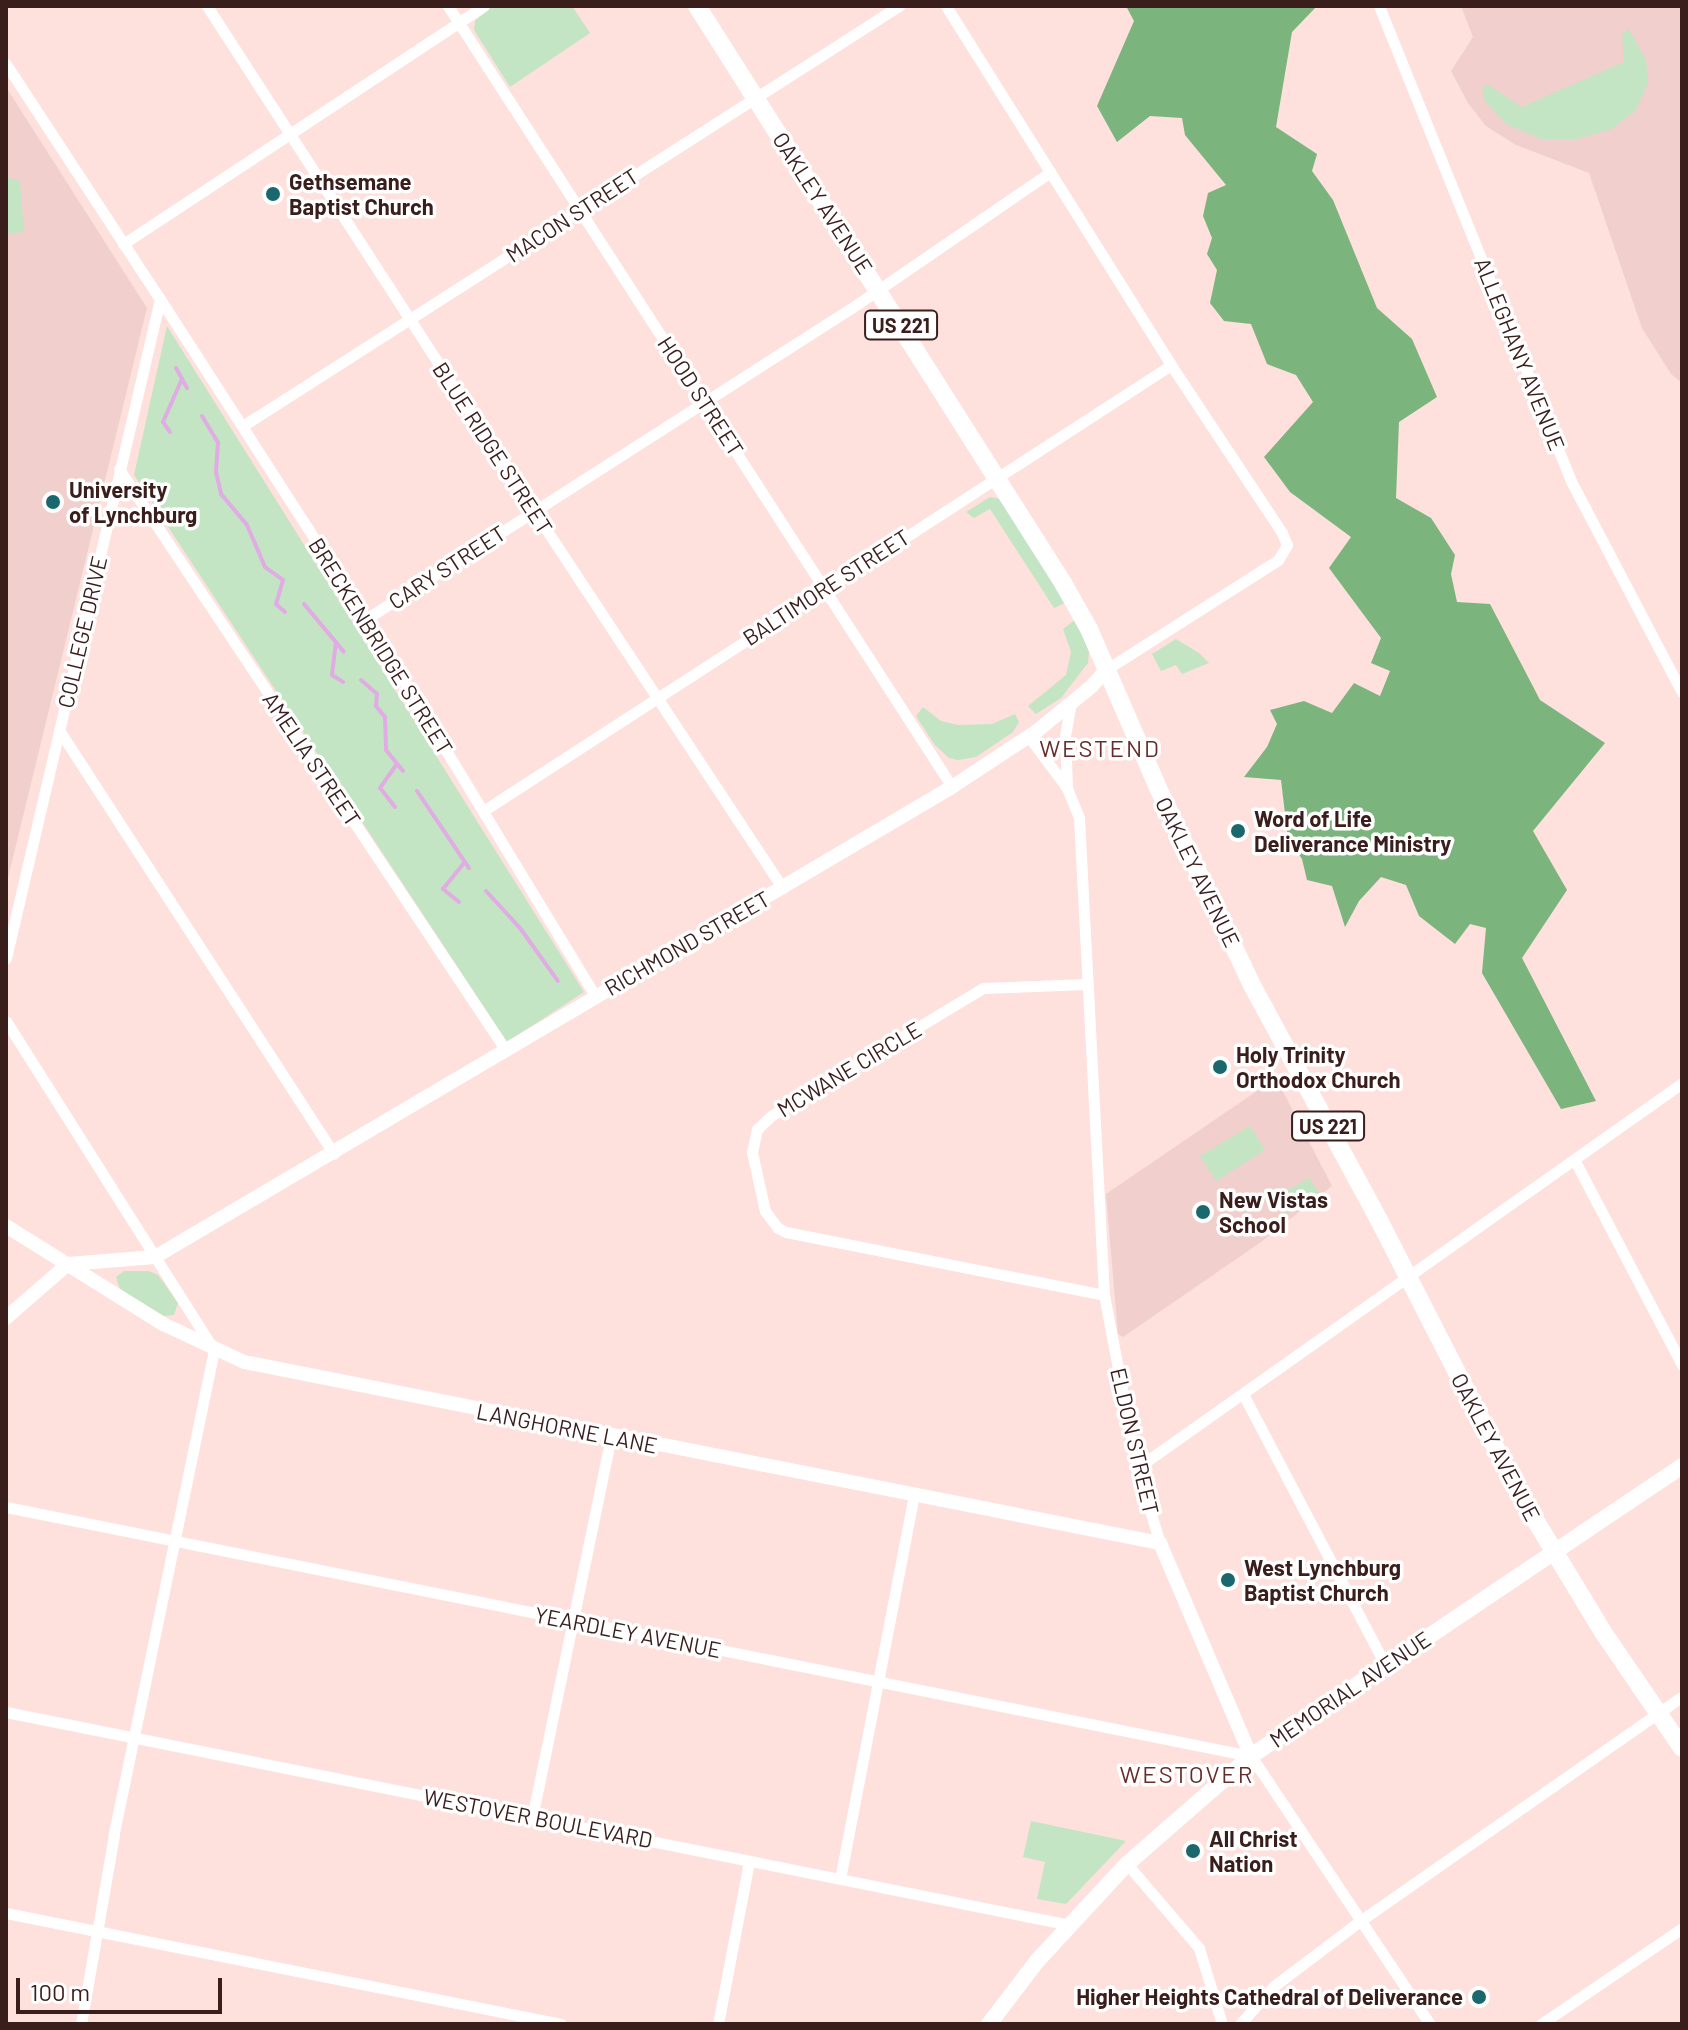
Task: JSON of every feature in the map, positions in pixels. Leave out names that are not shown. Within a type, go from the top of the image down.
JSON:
[{"type":"main road","name":"OAKLEY AVENUE","points":[[697,6],[1063,583],[1107,669],[1158,788],[1253,987],[1408,1276],[1517,1490],[1554,1554],[1682,1748]]},
{"type":"main road","name":"MEMORIAL AVENUE","points":[[989,2024],[1070,1925],[1127,1864],[1251,1756],[1682,1466]]},
{"type":"street","name":"BLUE RIDGE STREET","points":[[207,6],[783,888]]},
{"type":"street","name":"HOOD STREET","points":[[448,6],[952,787]]},
{"type":"street","points":[[123,244],[484,6]]},
{"type":"street","name":"MACON STREET","points":[[244,425],[899,6]]},
{"type":"street","points":[[946,6],[1171,365]]},
{"type":"street","name":"ALLEGHANY AVENUE","points":[[1379,6],[1571,481],[1682,692]]},
{"type":"street","points":[[6,64],[160,299]]},
{"type":"street","name":"CARY STREET","points":[[366,619],[705,402],[1050,172]]},
{"type":"street","name":"BRECKENBRIDGE STREET","points":[[160,299],[244,425],[366,619],[596,997]]},
{"type":"street","name":"COLLEGE DRIVE","points":[[6,958],[160,299]]},
{"type":"street","name":"BALTIMORE STREET","points":[[483,811],[1171,365]]},
{"type":"street","name":"RICHMOND STREET","points":[[68,1264],[155,1257],[334,1154],[505,1049],[952,787],[1029,737],[1107,669],[1278,560],[1287,545],[1282,533],[1171,365]]},
{"type":"street","name":"AMELIA STREET","points":[[119,469],[505,1049]]},
{"type":"street","name":"ELDON STREET","points":[[1067,788],[1065,736],[1071,703]]},
{"type":"street","points":[[59,730],[334,1154]]},
{"type":"street","name":"ELDON STREET","points":[[1029,737],[1067,788],[1079,818],[1104,1295],[1137,1468],[1160,1543],[1251,1756],[1430,2024]]},
{"type":"street","name":"MCWANE CIRCLE","points":[[1086,984],[983,988],[771,1116],[757,1129],[752,1152],[765,1211],[778,1228],[786,1232],[1104,1295]]},
{"type":"street","points":[[6,1021],[214,1350],[96,1931],[81,2024]]},
{"type":"street","points":[[1137,1468],[1682,1083]]},
{"type":"street","points":[[1575,1161],[1682,1365]]},
{"type":"street","name":"LANGHORNE LANE","points":[[6,1226],[163,1324],[244,1362],[611,1437],[1160,1543]]},
{"type":"street","points":[[6,1318],[68,1264]]},
{"type":"street","points":[[1243,1394],[1385,1664]]},
{"type":"street","points":[[532,1818],[611,1437]]},
{"type":"street","points":[[840,1879],[914,1496]]},
{"type":"street","name":"YEARDLEY AVENUE","points":[[6,1507],[1251,1756]]},
{"type":"street","points":[[1240,2024],[1274,1986],[1360,1921],[1682,1696]]},
{"type":"street","name":"WESTOVER BOULEVARD","points":[[6,1712],[1070,1925]]},
{"type":"street","points":[[718,2024],[749,1861]]},
{"type":"street","points":[[1127,1864],[1199,1948],[1222,2024]]},
{"type":"street","points":[[6,1913],[561,2024]]},
{"type":"street","points":[[1541,2024],[1682,1928]]},
{"type":"shaded area","points":[[1461,6],[1682,6],[1682,383],[1671,374],[1642,328],[1589,173],[1516,145],[1486,126],[1468,103],[1451,71],[1473,37]]},
{"type":"shaded area","name":"University of Lynchburg","points":[[6,87],[147,308],[6,886]]},
{"type":"shaded area","name":"New Vistas School","points":[[1276,1078],[1332,1186],[1261,1242],[1123,1337],[1118,1334],[1106,1194]]},
{"type":"green space","points":[[492,6],[572,6],[590,33],[510,87],[474,30],[475,21]]},
{"type":"green space","points":[[1126,6],[1317,6],[1292,32],[1276,127],[1317,154],[1312,171],[1333,200],[1377,308],[1412,339],[1437,397],[1399,422],[1396,498],[1431,518],[1455,555],[1451,574],[1457,602],[1490,604],[1540,700],[1605,743],[1533,831],[1567,890],[1522,958],[1596,1101],[1561,1109],[1482,973],[1486,928],[1470,924],[1455,944],[1419,916],[1406,885],[1381,877],[1359,901],[1345,927],[1332,886],[1307,880],[1302,859],[1288,839],[1281,780],[1244,777],[1267,747],[1277,724],[1270,710],[1304,701],[1332,713],[1354,683],[1380,696],[1390,671],[1371,663],[1381,638],[1329,568],[1351,537],[1290,492],[1264,457],[1313,402],[1296,375],[1267,364],[1251,324],[1224,321],[1210,303],[1217,270],[1207,254],[1212,238],[1203,216],[1208,193],[1226,185],[1185,135],[1182,118],[1150,116],[1117,142],[1097,106],[1134,21]]},
{"type":"green space","points":[[1629,29],[1646,60],[1648,83],[1636,110],[1612,129],[1577,139],[1541,139],[1506,124],[1485,101],[1482,87],[1488,85],[1522,107],[1624,62],[1622,34]]},
{"type":"green space","points":[[6,177],[20,181],[24,232],[6,234]]},
{"type":"green space","points":[[167,326],[584,992],[507,1042],[134,475]]},
{"type":"green space","points":[[990,497],[1001,499],[1067,602],[1054,608],[990,509],[974,518],[966,512]]},
{"type":"green space","points":[[1075,620],[1089,650],[1088,663],[1061,698],[1036,714],[1028,706],[1066,675],[1071,652],[1063,629]]},
{"type":"green space","points":[[1176,639],[1209,663],[1182,674],[1176,665],[1161,671],[1152,654]]},
{"type":"green space","points":[[923,707],[941,721],[958,725],[992,724],[1015,714],[1019,722],[1013,732],[976,757],[958,760],[949,758],[934,744],[916,716]]},
{"type":"green space","points":[[1250,1126],[1265,1150],[1216,1181],[1200,1156]]},
{"type":"green space","points":[[1309,1178],[1319,1193],[1287,1214],[1276,1197]]},
{"type":"green space","points":[[124,1271],[149,1271],[158,1275],[178,1303],[174,1315],[164,1316],[120,1289],[116,1277]]},
{"type":"green space","points":[[1031,1821],[1126,1841],[1066,1904],[1037,1899],[1045,1862],[1023,1857]]},
{"type":"waterway","points":[[176,368],[187,388]]},
{"type":"waterway","points":[[170,432],[163,422],[182,379]]},
{"type":"waterway","points":[[202,416],[218,443],[216,472],[221,494],[247,525],[265,567],[283,580],[276,604],[285,612]]},
{"type":"waterway","points":[[304,604],[344,652]]},
{"type":"waterway","points":[[336,642],[332,675],[343,682]]},
{"type":"waterway","points":[[361,680],[377,694],[376,706],[385,717],[386,750],[403,771]]},
{"type":"waterway","points":[[395,807],[380,788],[397,764]]},
{"type":"waterway","points":[[417,791],[469,868]]},
{"type":"waterway","points":[[459,902],[443,889],[464,863]]},
{"type":"waterway","points":[[486,891],[520,928],[558,981]]},
{"type":"place","name":"Gethsemane Baptist Church","points":[[273,194]]},
{"type":"place","name":"University of Lynchburg","points":[[53,502]]},
{"type":"place","name":"Word of Life Deliverance Ministry","points":[[1238,831]]},
{"type":"place","name":"Holy Trinity Orthodox Church","points":[[1220,1067]]},
{"type":"place","name":"New Vistas School","points":[[1203,1212]]},
{"type":"place","name":"West Lynchburg Baptist Church","points":[[1228,1580]]},
{"type":"place","name":"All Christ Nation","points":[[1193,1851]]},
{"type":"place","name":"Higher Heights Cathedral of Deliverance","points":[[1479,1997]]},
{"type":"district","name":"WESTEND","points":[[1100,748]]},
{"type":"district","name":"WESTOVER","points":[[1187,1774]]}]
